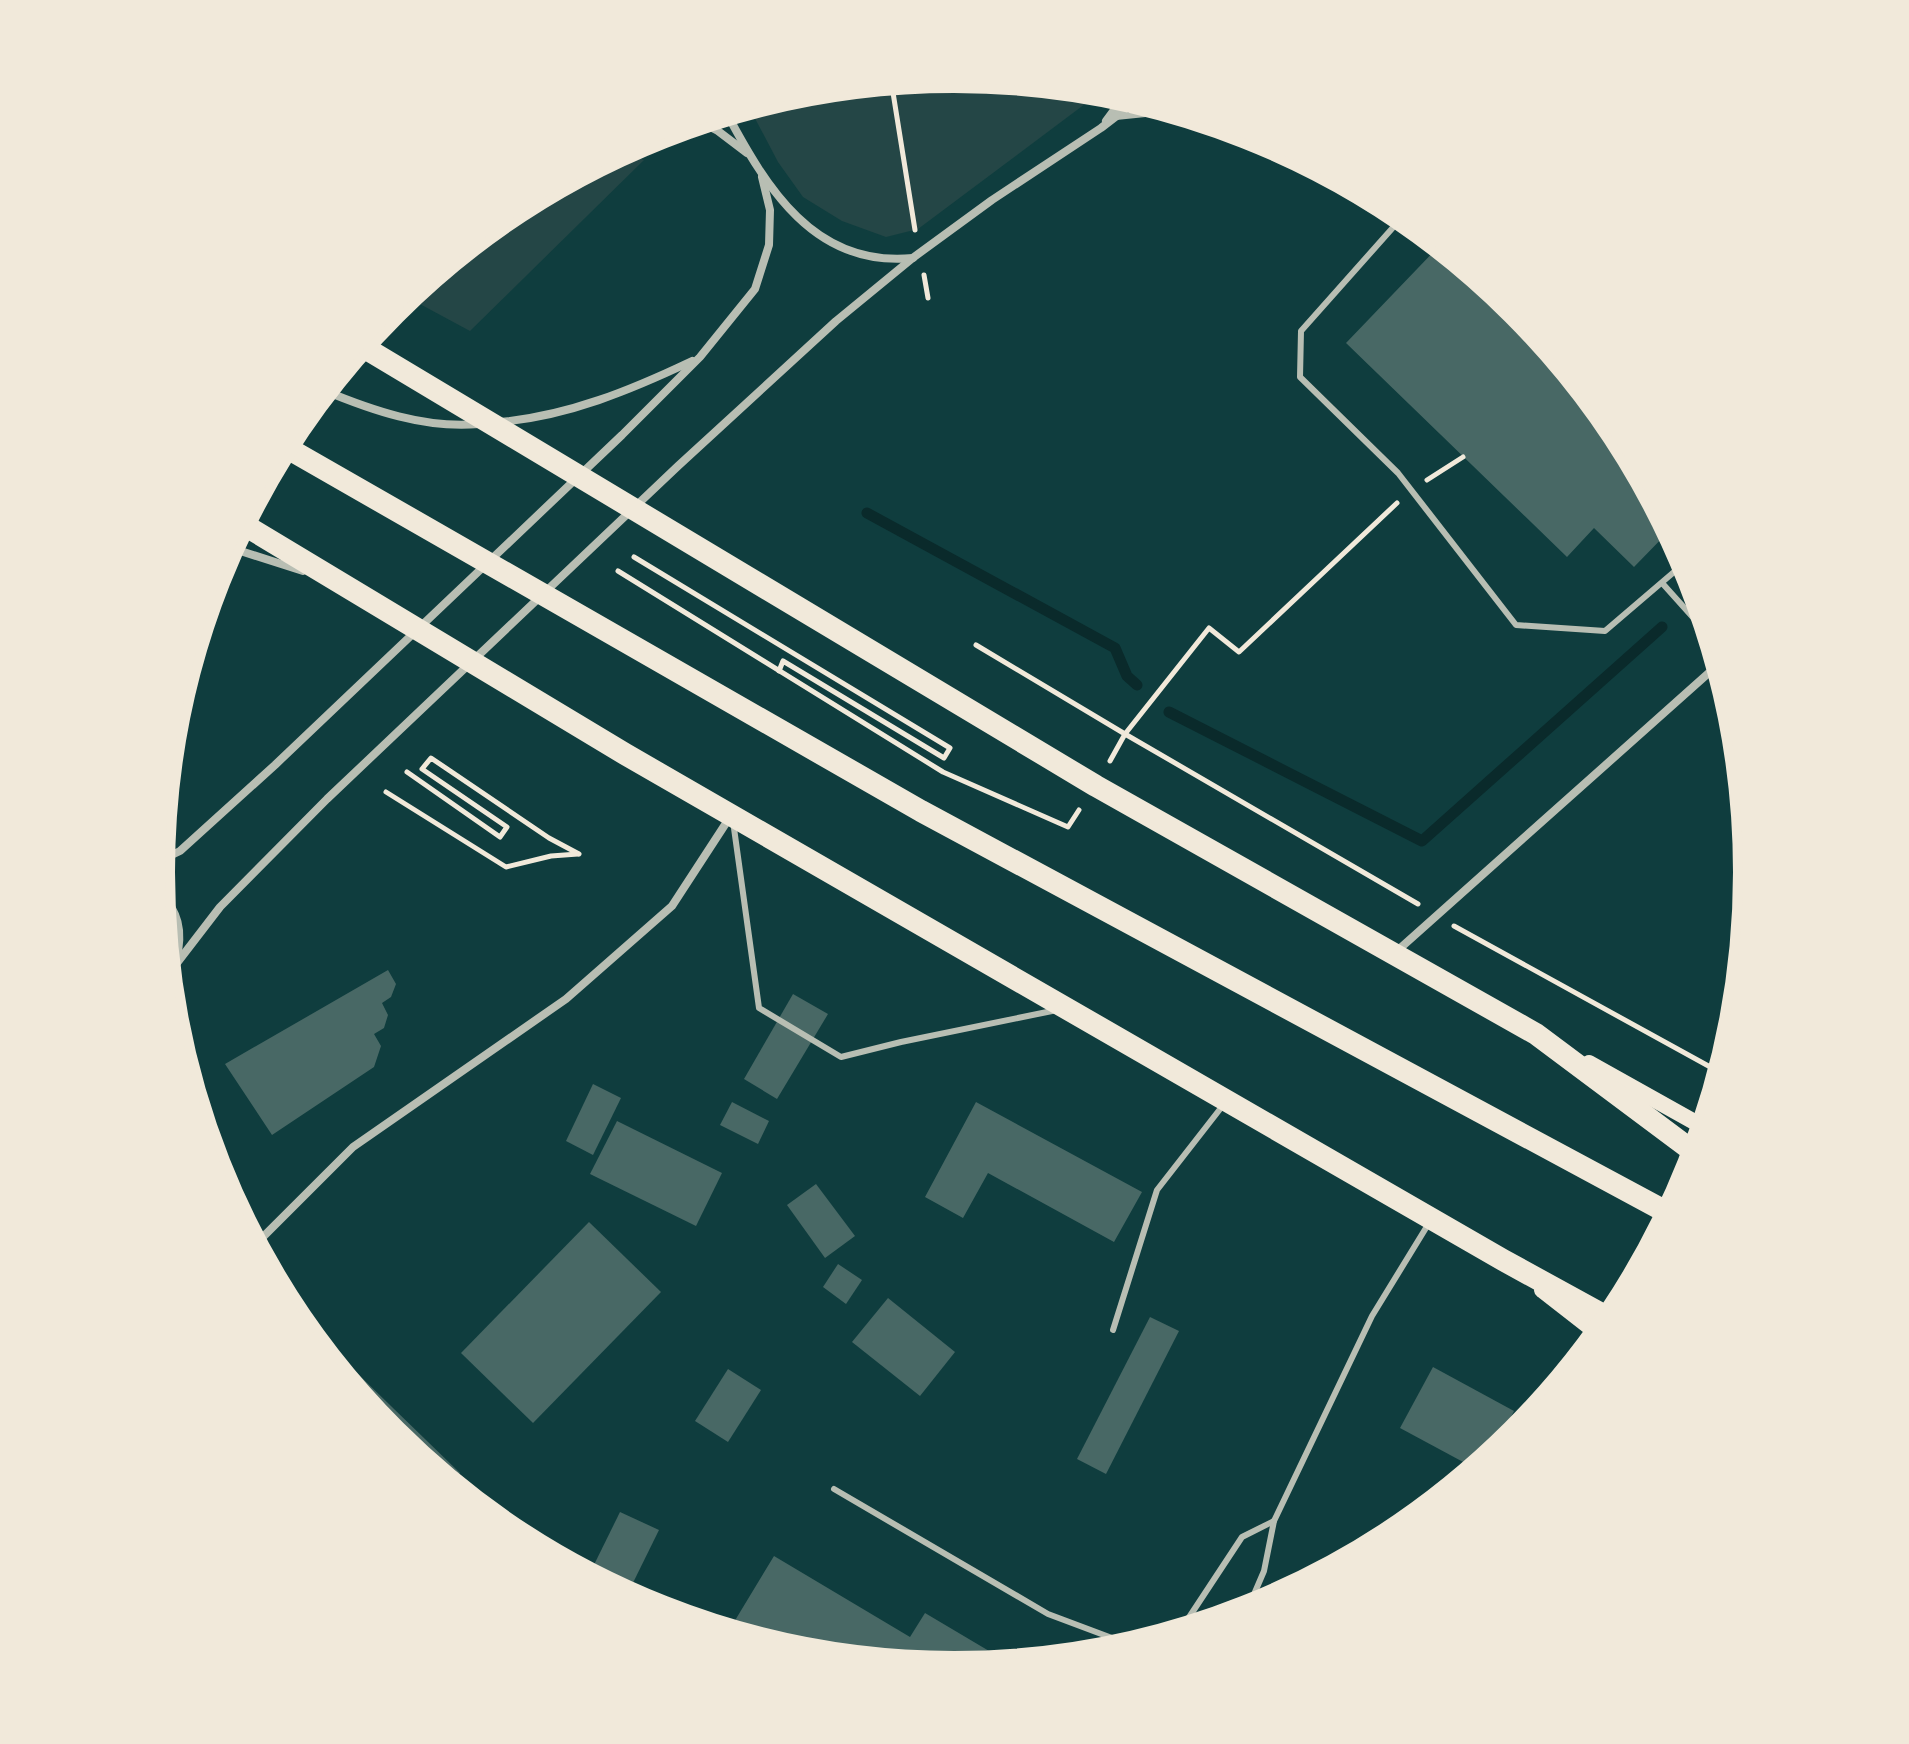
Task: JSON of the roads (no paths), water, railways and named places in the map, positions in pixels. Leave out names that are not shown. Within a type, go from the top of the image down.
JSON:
[{"type":"highway","points":[[369,351],[1096,786],[1536,1034],[1688,1148]]},
{"type":"highway","points":[[293,452],[921,811],[1662,1210]]},
{"type":"highway","points":[[250,528],[625,754],[1602,1314]]},
{"type":"main road","points":[[1536,1034],[1697,1124]]},
{"type":"main road","points":[[1503,1260],[1591,1328]]},
{"type":"street","points":[[1101,128],[1118,106]]},
{"type":"street","points":[[176,965],[220,907],[327,799],[678,466],[836,321],[992,200],[1127,108]]},
{"type":"street","points":[[731,121],[762,177],[792,214],[818,235],[851,251],[890,260],[916,256]]},
{"type":"street","points":[[711,127],[748,154]]},
{"type":"street","points":[[171,855],[180,851],[275,765],[700,357],[755,289],[769,245],[770,210],[762,177]]},
{"type":"street","points":[[334,394],[402,418],[466,425],[524,420],[587,405],[700,357]]},
{"type":"street","points":[[240,551],[339,582]]},
{"type":"street","points":[[1393,954],[1712,670]]},
{"type":"street","points":[[262,1238],[353,1147],[566,999],[672,906],[732,814]]},
{"type":"street","points":[[171,905],[181,938],[176,962]]},
{"type":"lane","points":[[1116,117],[1151,113]]},
{"type":"lane","points":[[1396,224],[1301,331],[1300,377],[1398,473],[1516,625],[1605,631],[1678,570]]},
{"type":"lane","points":[[1663,584],[1698,623]]},
{"type":"lane","points":[[732,814],[759,1008],[841,1057],[1068,1008]]},
{"type":"lane","points":[[1113,1330],[1157,1190],[1227,1100]]},
{"type":"lane","points":[[1253,1597],[1264,1571],[1274,1521],[1372,1316],[1432,1219]]},
{"type":"lane","points":[[834,1489],[1048,1614],[1115,1639]]},
{"type":"lane","points":[[1187,1620],[1242,1537],[1274,1521]]},
{"type":"waterway","points":[[867,513],[1115,648],[1127,676],[1137,685]]},
{"type":"waterway","points":[[1169,712],[1422,841],[1662,627]]}]
